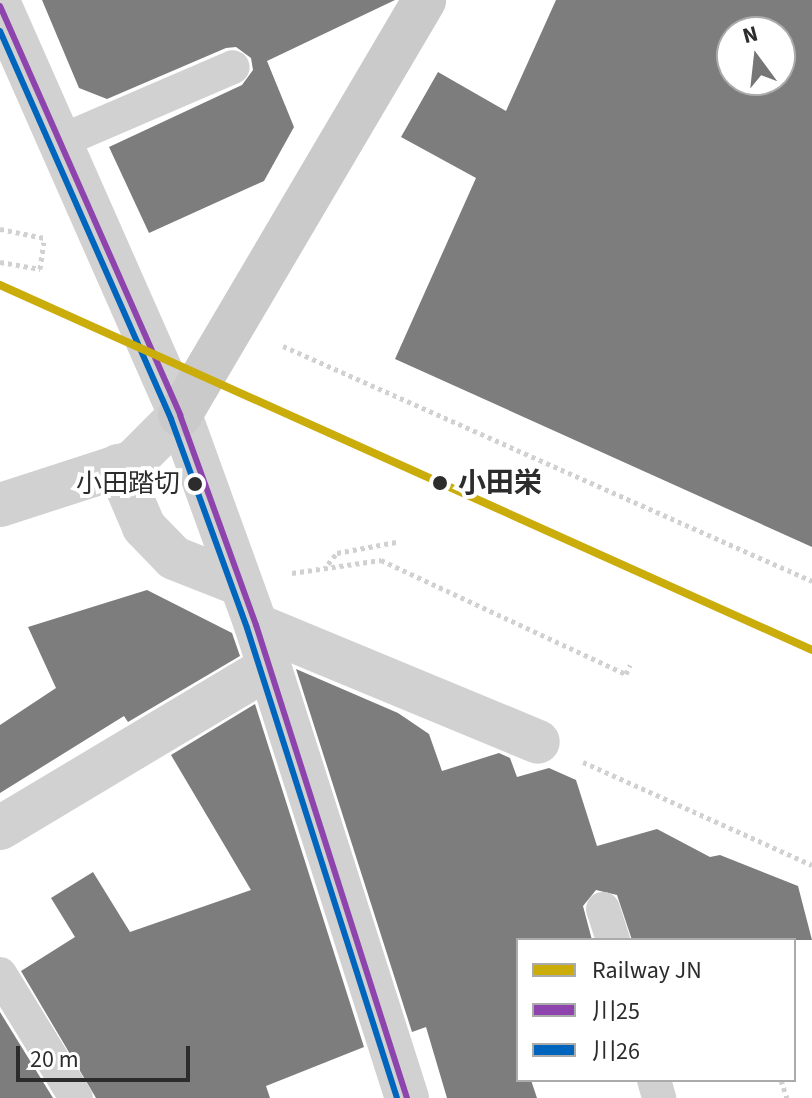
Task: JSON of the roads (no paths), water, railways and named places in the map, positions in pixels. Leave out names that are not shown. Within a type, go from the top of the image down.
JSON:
[{"type":"street","points":[[0,505],[118,466],[149,451],[180,415],[424,0]]},
{"type":"street","points":[[0,6],[180,415],[256,625],[407,1098]]},
{"type":"street","points":[[118,466],[144,527],[174,558],[240,584]]},
{"type":"street","points":[[256,625],[538,742]]},
{"type":"street","points":[[0,828],[269,667]]},
{"type":"lane","points":[[59,142],[233,67]]},
{"type":"lane","points":[[0,974],[76,1098]]},
{"type":"rail line","name":"JN","points":[[0,285],[812,650]]},
{"type":"place","name":"小田栄","points":[[440,483]]},
{"type":"place","name":"小田踏切","points":[[195,484]]}]
